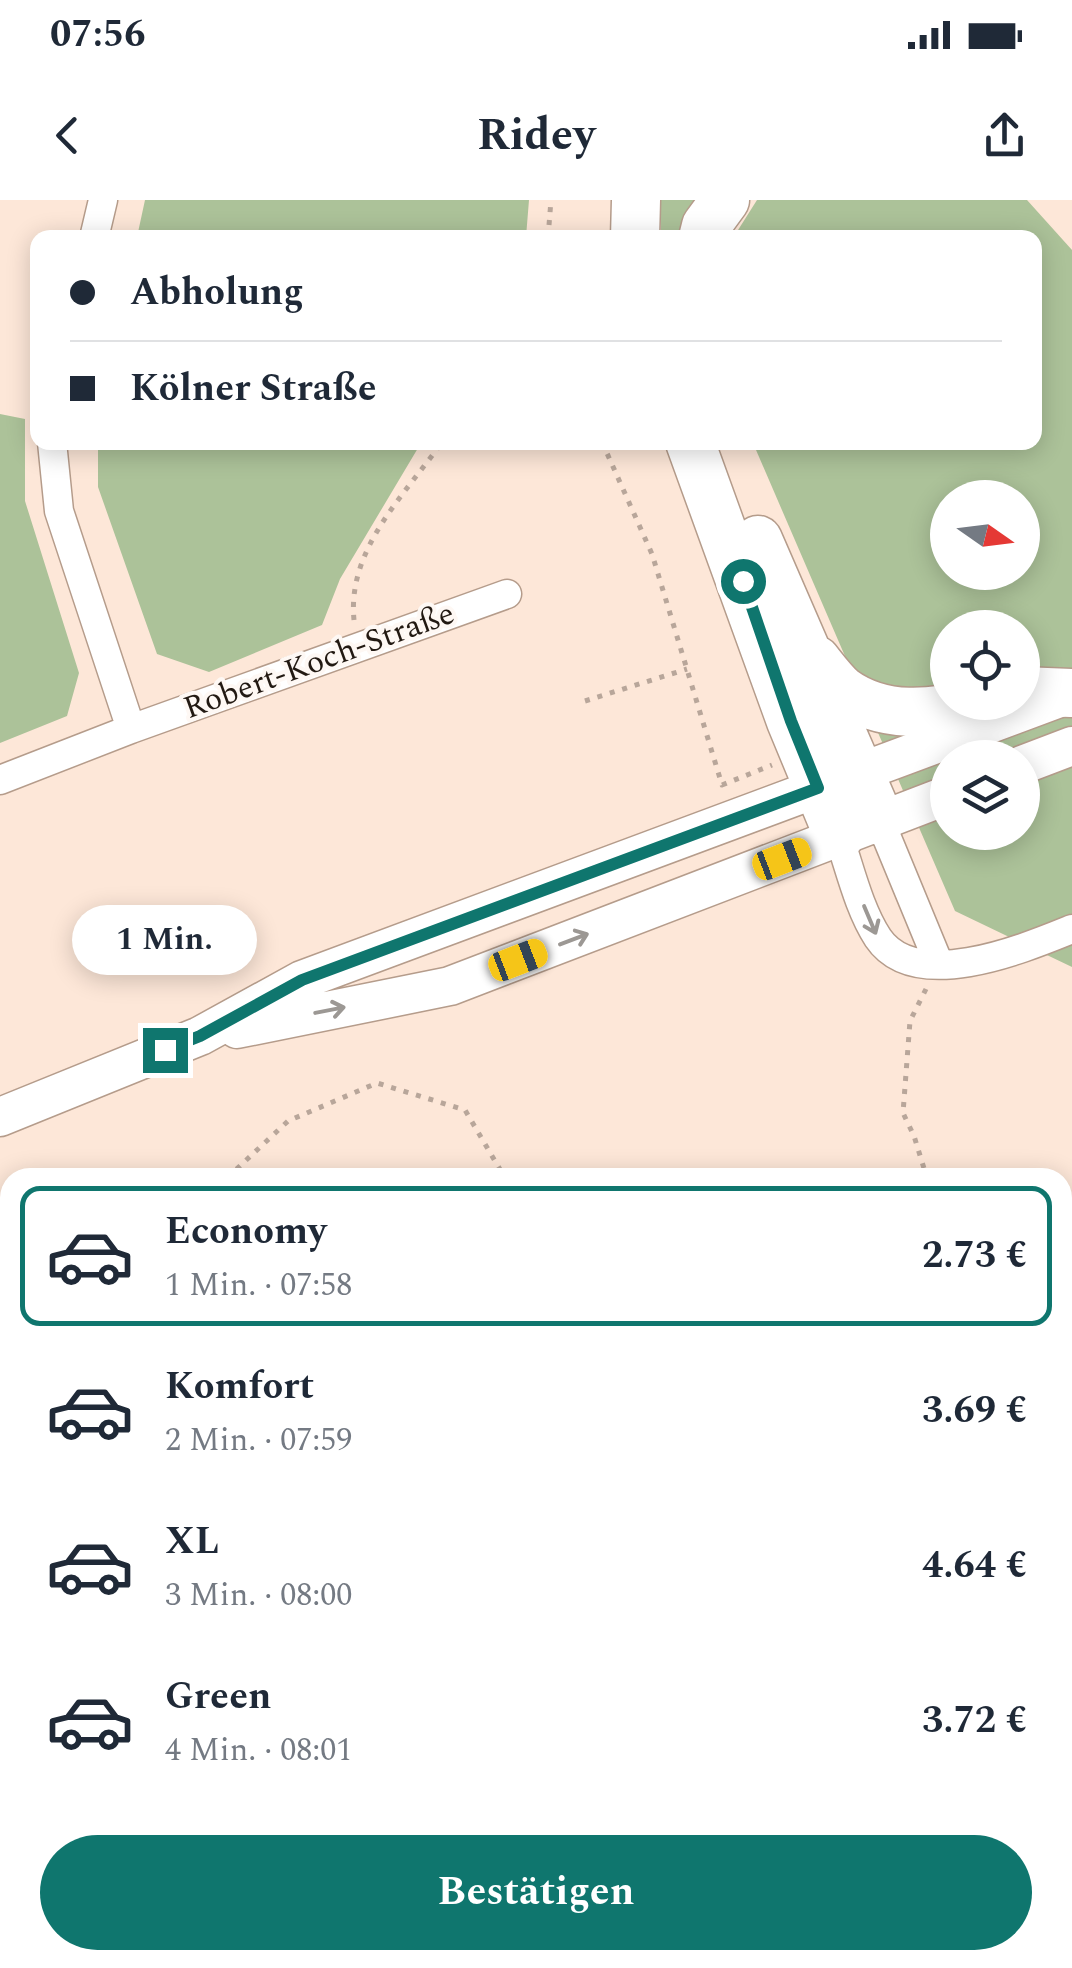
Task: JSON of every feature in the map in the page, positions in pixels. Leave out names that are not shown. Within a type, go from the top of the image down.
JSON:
[{"type":"highway","points":[[635,230],[636,200]]},
{"type":"highway","points":[[705,230],[725,200]]},
{"type":"highway","points":[[693,450],[827,770],[859,829]]},
{"type":"highway","points":[[724,450],[765,558],[809,652],[827,770]]},
{"type":"highway","points":[[809,652],[842,689],[878,708],[930,712]]},
{"type":"highway","points":[[1040,692],[1072,693]]},
{"type":"main road","points":[[0,1117],[200,1036],[302,980],[827,770],[1072,693]]},
{"type":"main road","points":[[1040,759],[1072,746]]},
{"type":"main road","points":[[200,1036],[450,986],[930,802]]},
{"type":"street","points":[[96,230],[103,200]]},
{"type":"street","points":[[53,450],[59,511],[132,729]]},
{"type":"street","name":"Robert-Koch-Straße","points":[[0,780],[508,594]]},
{"type":"street","points":[[859,829],[938,964]]},
{"type":"street","points":[[859,829],[880,940],[896,953],[938,964],[995,958],[1072,929]]},
{"type":"path","points":[[549,230],[551,200]]},
{"type":"path","points":[[358,648],[352,597],[361,560],[437,450]]},
{"type":"path","points":[[606,450],[652,554],[722,785],[827,770]]},
{"type":"path","points":[[585,701],[687,669]]},
{"type":"path","points":[[924,1168],[903,1113],[904,1064],[910,1021],[938,964]]},
{"type":"path","points":[[238,1168],[288,1121],[377,1082],[464,1110],[499,1168]]},
{"type":"green space","points":[[145,200],[529,200],[527,230],[139,230]]},
{"type":"green space","points":[[661,200],[703,200],[692,230],[661,230]]},
{"type":"green space","points":[[757,200],[1027,200],[1072,250],[1072,967],[955,911],[756,450],[1042,450],[1042,230],[738,230]]},
{"type":"green space","points":[[0,414],[25,419],[25,501],[79,673],[67,716],[0,743]]},
{"type":"green space","points":[[98,450],[417,450],[340,579],[322,625],[209,672],[157,654],[98,487]]},
{"type":"route","points":[[165,1050],[200,1036],[302,980],[818,788],[743,581]]}]
